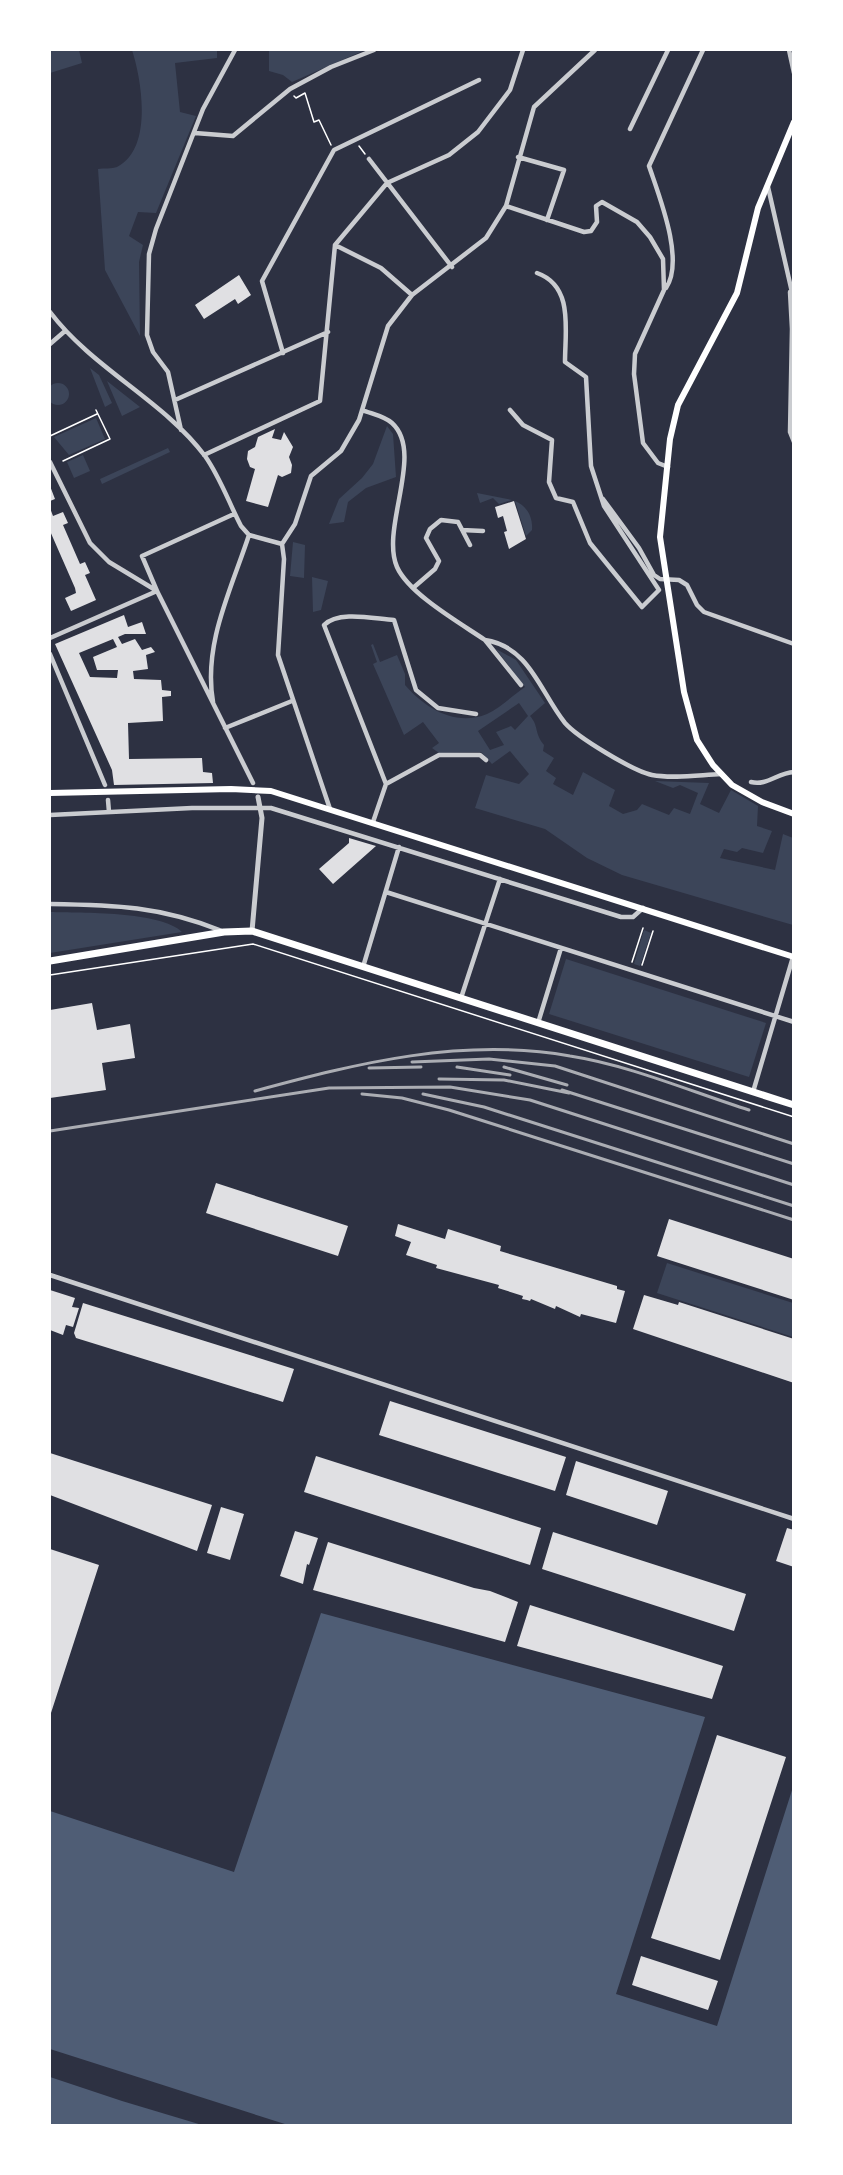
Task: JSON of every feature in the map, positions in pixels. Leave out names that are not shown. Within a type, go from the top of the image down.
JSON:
[{"type":"main road","points":[[794,122],[767,183],[737,293],[678,405],[670,439],[669,467],[660,537],[684,692],[692,725],[705,753],[721,774],[733,780],[762,802],[794,814]]},
{"type":"main road","points":[[50,793],[259,790],[288,795],[793,957]]},
{"type":"main road","points":[[50,961],[224,932],[252,932],[794,1105]]},
{"type":"street","points":[[181,430],[168,372],[153,352],[147,335],[147,264],[156,229],[213,87],[236,50]]},
{"type":"street","points":[[195,133],[233,136],[290,89],[331,67],[374,50]]},
{"type":"street","points":[[204,455],[320,401],[335,245],[387,183],[449,155],[478,132],[510,90],[523,50]]},
{"type":"street","points":[[330,809],[278,655],[284,559],[282,544],[295,524],[311,476],[341,451],[363,410],[387,326],[412,295],[452,267],[486,238],[506,206],[534,106],[595,50]]},
{"type":"street","points":[[630,129],[668,50]]},
{"type":"street","points":[[669,467],[658,463],[643,443],[634,374],[635,354],[671,279],[673,262],[668,231],[649,166],[703,50]]},
{"type":"street","points":[[789,50],[794,73]]},
{"type":"street","points":[[282,353],[262,281],[334,150],[479,80]]},
{"type":"street","points":[[518,157],[564,170],[547,220]]},
{"type":"street","points":[[369,159],[452,267]]},
{"type":"street","points":[[767,183],[790,292],[794,301]]},
{"type":"street","points":[[506,206],[584,232],[591,231],[597,222],[596,206],[602,202],[637,222],[650,237],[663,259],[664,290]]},
{"type":"street","points":[[335,245],[381,268],[412,295]]},
{"type":"street","points":[[537,273],[546,276],[555,285],[566,304],[565,362],[586,376],[591,466],[608,516],[659,590],[670,594]]},
{"type":"street","points":[[790,292],[788,298],[792,329],[790,432],[794,442]]},
{"type":"street","points":[[50,312],[66,331],[124,384],[181,430],[204,455],[234,514],[249,535],[282,544]]},
{"type":"street","points":[[50,344],[66,331]]},
{"type":"street","points":[[175,400],[328,332]]},
{"type":"street","points":[[363,410],[387,419],[399,431],[401,440],[404,464],[393,532],[396,566],[413,588],[485,640],[521,685]]},
{"type":"street","points":[[510,410],[523,425],[552,440],[549,482],[551,489],[556,498],[573,502],[590,543],[642,607],[659,590]]},
{"type":"street","points":[[50,462],[90,543],[109,562],[157,591]]},
{"type":"street","points":[[603,498],[639,548],[654,574],[660,579],[679,580],[687,585],[697,605],[704,612],[756,628],[794,644]]},
{"type":"street","points":[[234,514],[142,556],[157,591],[253,783]]},
{"type":"street","points":[[413,588],[435,569],[439,561],[426,538],[430,529],[441,520],[458,522],[470,545]]},
{"type":"street","points":[[462,530],[483,531]]},
{"type":"street","points":[[214,707],[209,673],[213,644],[249,535]]},
{"type":"street","points":[[50,638],[157,591]]},
{"type":"street","points":[[373,822],[386,784],[324,625],[329,620],[347,617],[394,620],[416,690],[430,703],[446,711],[476,714]]},
{"type":"street","points":[[485,640],[498,642],[520,656],[541,684],[564,722],[575,733],[617,758],[652,775],[721,774]]},
{"type":"street","points":[[50,654],[105,785]]},
{"type":"street","points":[[225,728],[292,701]]},
{"type":"street","points":[[386,784],[439,755],[480,755],[486,760]]},
{"type":"street","points":[[751,782],[760,784],[779,774],[794,772]]},
{"type":"street","points":[[252,932],[261,808],[258,797]]},
{"type":"street","points":[[108,800],[109,812]]},
{"type":"street","points":[[50,814],[192,808],[261,808],[285,812],[625,918],[638,915],[643,908]]},
{"type":"street","points":[[363,967],[399,847]]},
{"type":"street","points":[[461,998],[500,879]]},
{"type":"street","points":[[386,892],[794,1022]]},
{"type":"street","points":[[50,904],[130,907],[168,912],[224,932]]},
{"type":"street","points":[[538,1023],[561,948]]},
{"type":"street","points":[[753,1092],[793,957]]},
{"type":"street","points":[[50,1275],[794,1519]]},
{"type":"path","points":[[294,96],[297,98],[305,93],[314,122],[319,120],[334,150]]},
{"type":"path","points":[[355,140],[369,159]]},
{"type":"path","points":[[63,461],[110,440],[96,410]]},
{"type":"path","points":[[50,436],[98,414]]},
{"type":"path","points":[[631,965],[643,928]]},
{"type":"path","points":[[641,968],[653,931]]},
{"type":"path","points":[[50,975],[253,944],[794,1117]]},
{"type":"shaded area","points":[[50,50],[79,50],[82,63],[50,73]]},
{"type":"shaded area","points":[[132,50],[217,50],[217,58],[175,63],[180,112],[196,116],[156,213],[138,212],[129,236],[143,245],[139,262],[140,336],[105,270],[98,169],[117,167],[128,158],[136,145],[142,113],[139,79]]},
{"type":"shaded area","points":[[269,50],[365,50],[292,82],[283,75],[269,71]]},
{"type":"shaded area","points":[[90,368],[99,375],[112,403],[105,407]]},
{"type":"shaded area","points":[[107,381],[140,407],[122,416]]},
{"type":"shaded area","points":[[58,383],[66,386],[69,394],[66,402],[58,405],[50,402],[47,394],[50,386]]},
{"type":"shaded area","points":[[96,418],[105,439],[69,455],[54,437]]},
{"type":"shaded area","points":[[387,426],[393,434],[396,477],[366,488],[348,502],[344,522],[329,524],[339,499],[362,478],[373,464]]},
{"type":"shaded area","points":[[168,448],[170,452],[102,484],[100,479]]},
{"type":"shaded area","points":[[83,455],[90,471],[74,478],[67,462]]},
{"type":"shaded area","points":[[477,493],[512,500],[499,504],[493,498],[480,503]]},
{"type":"shaded area","points":[[515,501],[526,509],[530,516],[532,530],[526,536]]},
{"type":"shaded area","points":[[293,542],[305,545],[304,578],[290,576]]},
{"type":"shaded area","points":[[312,577],[328,581],[321,610],[313,612]]},
{"type":"shaded area","points":[[373,644],[380,662],[397,655],[405,674],[405,685],[431,708],[452,717],[464,718],[487,714],[525,687],[496,649],[516,660],[545,703],[530,716],[544,745],[543,751],[554,758],[546,771],[556,778],[553,784],[573,795],[583,772],[615,790],[609,806],[623,814],[637,810],[642,804],[669,815],[674,808],[690,814],[698,793],[680,785],[673,788],[655,781],[709,783],[700,804],[719,813],[731,790],[758,806],[757,826],[772,831],[763,853],[742,848],[737,852],[724,849],[720,858],[775,870],[783,834],[793,838],[793,925],[622,875],[587,858],[545,829],[475,808],[486,775],[519,784],[529,774],[510,751],[492,764],[481,752],[439,753],[432,748],[439,743],[423,722],[404,735],[373,664],[377,662],[371,645]],"holes":[[[519,703],[528,716],[515,730],[511,726],[496,732],[504,745],[490,750],[478,731]]]},
{"type":"shaded area","points":[[50,912],[120,914],[157,920],[172,925],[182,932],[50,953]]},
{"type":"shaded area","points":[[644,930],[651,933],[640,966],[634,964]]},
{"type":"shaded area","points":[[566,959],[766,1023],[749,1077],[549,1014]]},
{"type":"shaded area","points":[[667,1263],[793,1303],[793,1337],[657,1293]]},
{"type":"shaded area","points":[[321,1613],[705,1717],[616,1994],[717,2026],[793,1787],[793,2125],[50,2126],[50,1811],[234,1872]]},
{"type":"pier","points":[[50,2049],[288,2125],[202,2125],[122,2101],[50,2077]]},
{"type":"building","points":[[239,275],[251,295],[238,304],[235,299],[204,319],[195,305]]},
{"type":"building","points":[[275,429],[272,438],[281,440],[284,432],[293,447],[289,457],[292,465],[291,473],[282,477],[278,475],[268,507],[246,501],[255,469],[250,467],[247,459],[248,451],[255,447],[258,437]]},
{"type":"building","points":[[50,486],[55,499],[50,501]]},
{"type":"building","points":[[514,501],[526,539],[509,549],[504,532],[507,531],[503,516],[498,518],[495,507]]},
{"type":"building","points":[[50,508],[53,516],[63,512],[68,523],[63,525],[80,564],[85,562],[90,573],[85,575],[96,600],[71,611],[65,598],[76,593],[75,588],[50,531]]},
{"type":"building","points":[[124,615],[128,627],[142,622],[146,634],[125,634],[118,637],[122,644],[135,639],[142,650],[151,647],[155,652],[146,655],[148,669],[133,671],[134,679],[161,680],[162,690],[171,691],[171,696],[162,697],[163,721],[128,723],[129,759],[202,758],[203,772],[212,773],[213,783],[114,785],[112,770],[55,644]],"holes":[[[113,639],[117,647],[93,657],[97,670],[118,670],[117,678],[90,677],[79,653]]]},
{"type":"building","points":[[349,838],[376,846],[333,884],[319,869],[349,843]]},
{"type":"building","points":[[92,1003],[97,1030],[130,1024],[135,1058],[102,1063],[106,1090],[50,1098],[50,1010]]},
{"type":"building","points":[[216,1183],[348,1226],[338,1256],[206,1213]]},
{"type":"building","points":[[669,1219],[794,1259],[794,1300],[657,1256]]},
{"type":"building","points":[[398,1224],[445,1239],[448,1229],[501,1246],[500,1251],[617,1286],[617,1289],[625,1291],[616,1323],[581,1314],[580,1317],[556,1306],[555,1309],[531,1299],[530,1301],[522,1299],[523,1296],[498,1288],[499,1285],[436,1268],[437,1265],[406,1255],[411,1242],[395,1236]]},
{"type":"building","points":[[50,1290],[75,1298],[72,1307],[79,1308],[73,1327],[66,1325],[63,1335],[50,1330]]},
{"type":"building","points":[[644,1295],[678,1305],[679,1302],[794,1339],[794,1383],[633,1329]]},
{"type":"building","points":[[83,1303],[294,1369],[283,1402],[76,1338],[74,1333]]},
{"type":"building","points":[[390,1401],[566,1457],[555,1491],[379,1435]]},
{"type":"building","points":[[50,1453],[212,1505],[197,1551],[50,1495]]},
{"type":"building","points":[[316,1456],[541,1528],[530,1565],[304,1492]]},
{"type":"building","points":[[576,1461],[668,1491],[657,1525],[566,1495]]},
{"type":"building","points":[[221,1507],[244,1514],[230,1560],[207,1553]]},
{"type":"building","points":[[787,1528],[794,1530],[794,1567],[776,1561]]},
{"type":"building","points":[[295,1531],[318,1538],[309,1565],[307,1564],[303,1584],[280,1576]]},
{"type":"building","points":[[553,1532],[746,1594],[734,1631],[542,1569]]},
{"type":"building","points":[[328,1542],[490,1591],[518,1602],[505,1642],[313,1590]]},
{"type":"building","points":[[50,1549],[99,1565],[50,1716]]},
{"type":"building","points":[[530,1605],[723,1666],[712,1699],[517,1646]]},
{"type":"building","points":[[717,1735],[786,1757],[720,1960],[651,1938]]},
{"type":"building","points":[[641,1956],[718,1981],[708,2010],[632,1985]]},
{"type":"railway","points":[[255,1091],[332,1071],[411,1056],[450,1051],[530,1051],[570,1056],[615,1066],[749,1110]]},
{"type":"railway","points":[[412,1062],[489,1059],[555,1066],[794,1144]]},
{"type":"railway","points":[[369,1068],[421,1067]]},
{"type":"railway","points":[[457,1067],[510,1075]]},
{"type":"railway","points":[[504,1067],[567,1085]]},
{"type":"railway","points":[[439,1079],[504,1080],[569,1093]]},
{"type":"railway","points":[[50,1131],[329,1088],[450,1087],[530,1100],[794,1185]]},
{"type":"railway","points":[[562,1090],[794,1164]]},
{"type":"railway","points":[[362,1094],[402,1098],[449,1110],[794,1220]]},
{"type":"railway","points":[[423,1094],[484,1107],[794,1206]]}]
